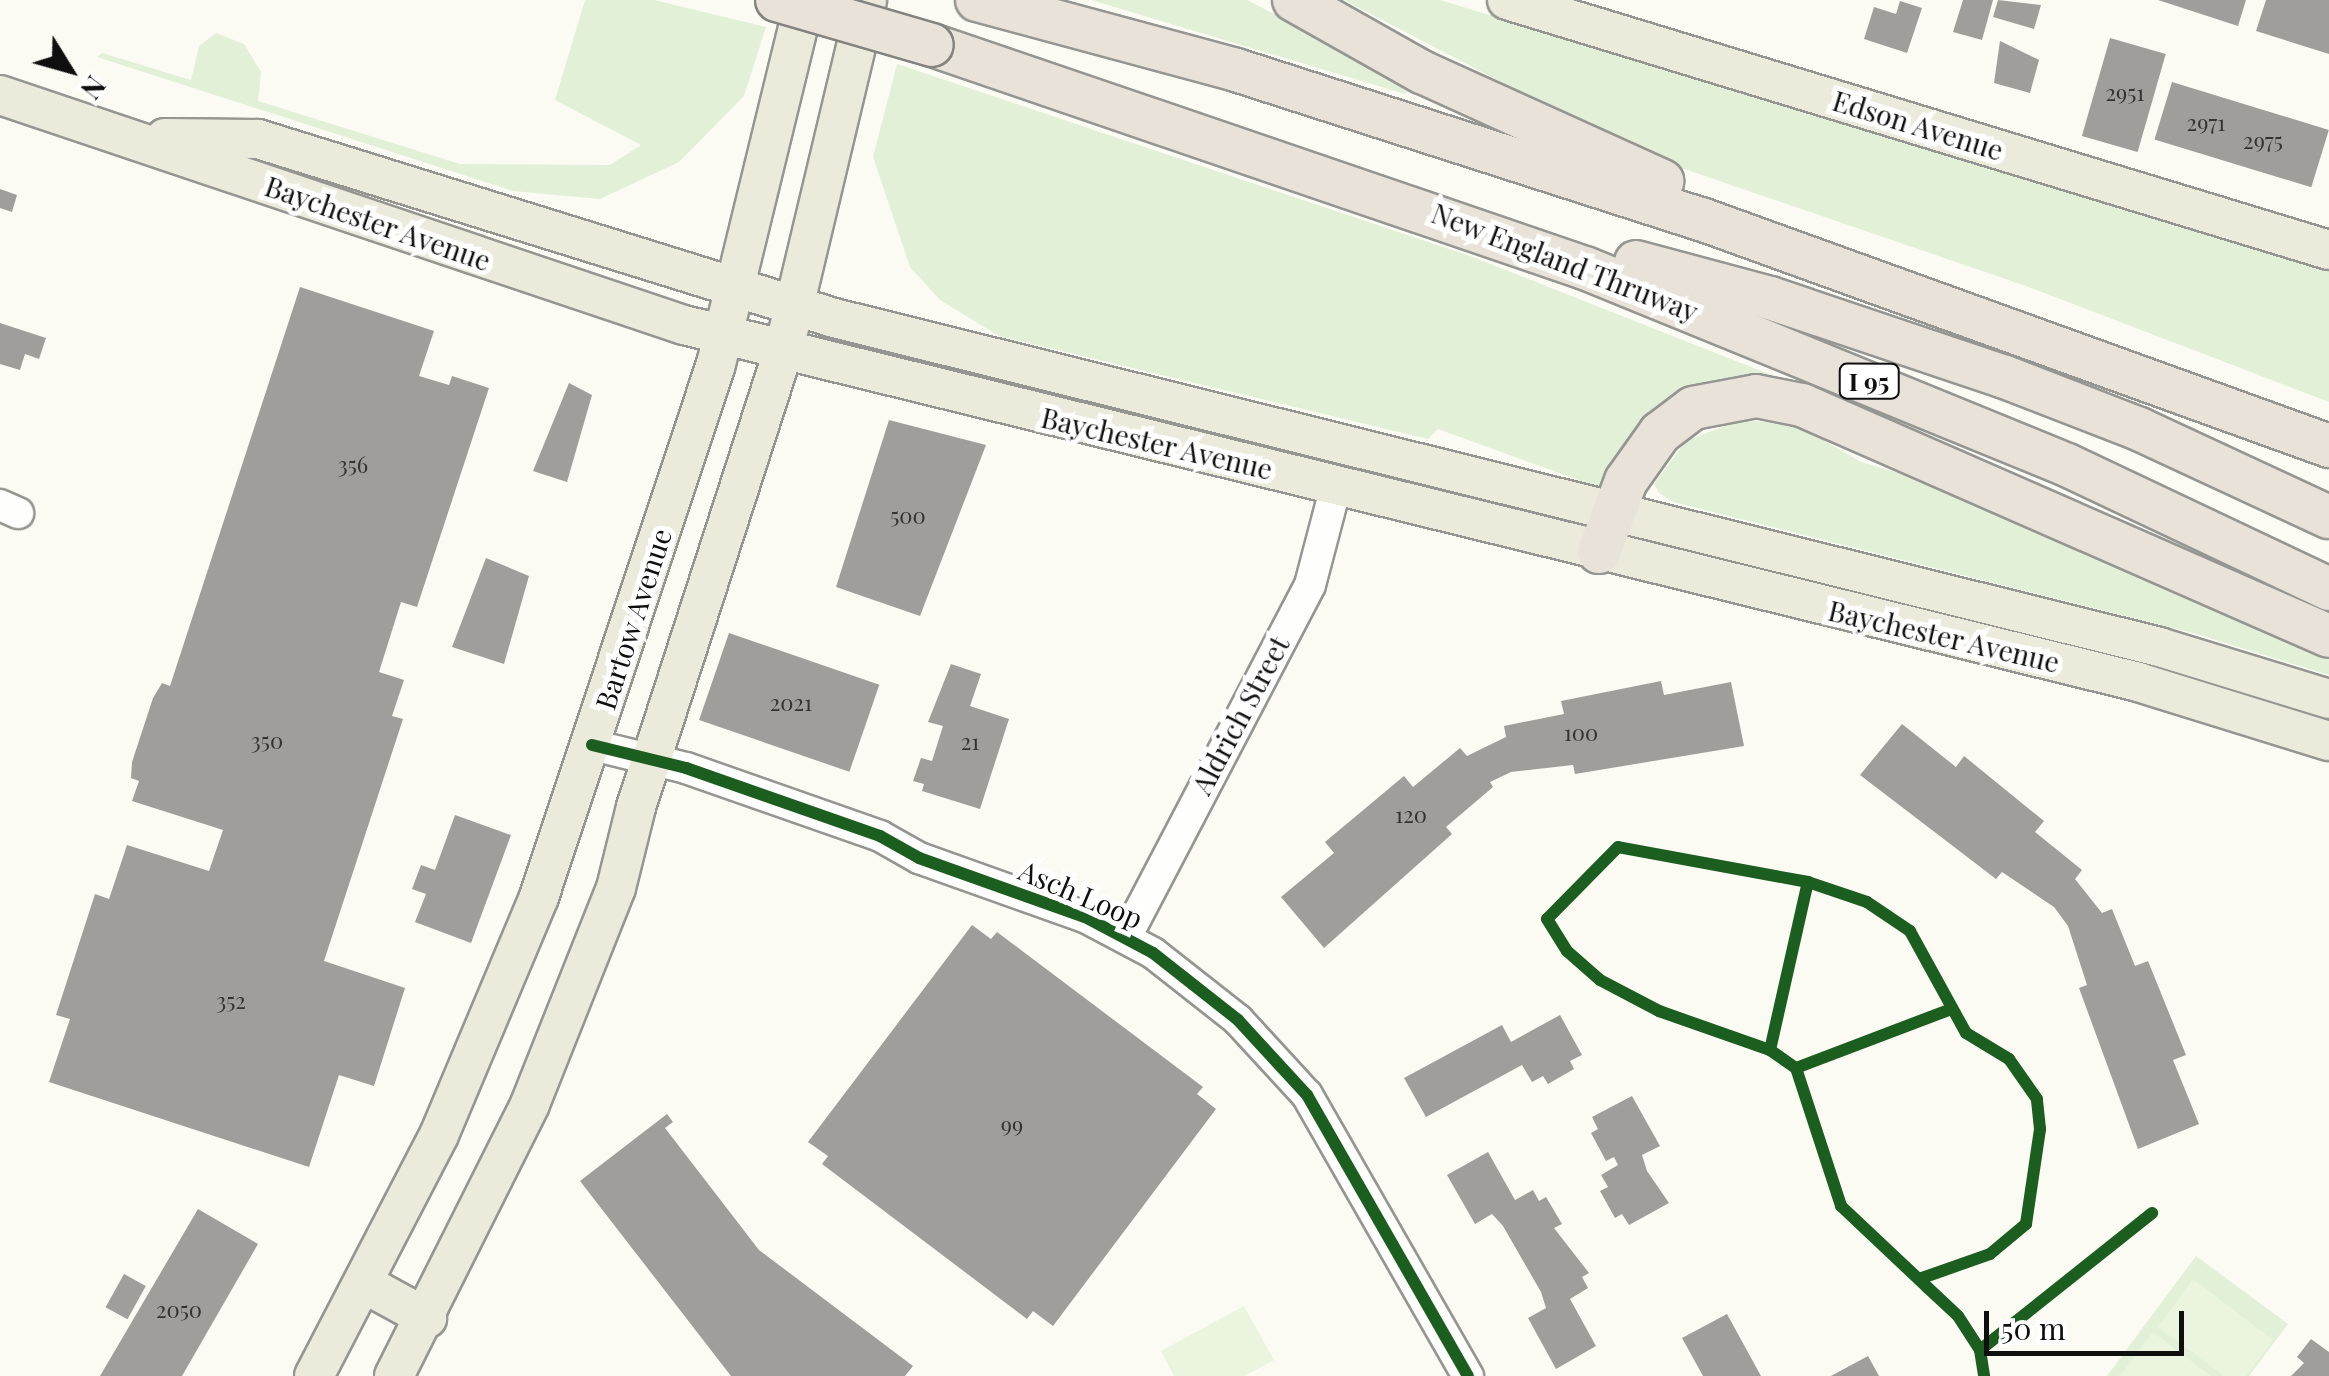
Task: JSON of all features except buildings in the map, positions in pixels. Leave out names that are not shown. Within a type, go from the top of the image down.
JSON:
[{"type":"highway","name":"New England Thruway","points":[[777,0],[932,45],[1398,199],[1852,374],[2067,465],[2329,588]]},
{"type":"highway","points":[[977,0],[1236,70],[1933,299],[2329,446]]},
{"type":"highway","points":[[1294,0],[1520,118],[1933,299]]},
{"type":"highway","points":[[1398,199],[1847,322],[2139,429],[2329,517]]},
{"type":"highway","points":[[1606,533],[1643,452],[1678,417],[1735,397],[1778,399],[2329,636]]},
{"type":"main road","name":"Bartow Avenue","points":[[314,1376],[365,1284],[502,992],[592,745],[723,335],[805,0]]},
{"type":"main road","points":[[394,1376],[427,1318],[590,961],[784,349],[867,0]]},
{"type":"main road","name":"Edson Avenue","points":[[1508,0],[2329,250]]},
{"type":"main road","name":"Baychester Avenue","points":[[0,95],[132,137],[379,226],[723,335],[1336,486],[1606,533],[2212,661],[2329,699]]},
{"type":"main road","name":"Baychester Avenue","points":[[132,137],[258,139],[794,305],[2138,682],[2329,741]]},
{"type":"main road","points":[[365,1284],[427,1318]]},
{"type":"street","name":"Aldrich Street","points":[[1126,937],[1310,584],[1336,486]]},
{"type":"street","name":"Asch Loop","points":[[592,745],[653,758],[880,836],[919,858],[1126,937],[1238,1020],[1307,1095],[1461,1374]]},
{"type":"green space","points":[[585,0],[654,0],[766,27],[744,96],[679,162],[600,199],[513,191],[97,57],[102,53],[191,80],[199,46],[216,33],[244,44],[261,72],[258,101],[460,164],[610,165],[641,145],[555,100]]},
{"type":"green space","points":[[1091,0],[1247,0],[1412,85],[1405,94]]},
{"type":"green space","points":[[1344,0],[1440,0],[2329,271],[2329,402],[2026,286],[1635,152]]},
{"type":"green space","points":[[897,64],[1470,256],[1789,382],[1753,375],[1609,483],[1595,486],[1438,429],[1428,439],[999,336],[940,300],[910,267],[873,157]]},
{"type":"green space","points":[[1740,420],[1795,424],[1861,462],[1939,485],[2329,654],[2329,675],[2193,633],[1673,502],[1659,493],[1654,484],[1686,441]]},
{"type":"green space","points":[[2196,1256],[2288,1324],[2249,1376],[2107,1376]]},
{"type":"green space","points":[[2193,1279],[2273,1340],[2246,1376],[2224,1376],[2158,1327]]},
{"type":"green space","points":[[1244,1306],[1274,1360],[1244,1376],[1174,1376],[1161,1351]]},
{"type":"green space","points":[[2153,1332],[2211,1376],[2120,1376]]},
{"type":"cycle path","points":[[592,745],[686,768],[880,836],[919,858],[1085,917],[1153,953],[1238,1020],[1307,1095],[1468,1376]]},
{"type":"cycle path","points":[[1919,1279],[1990,1254],[2026,1224],[2040,1129],[2037,1099],[2009,1059],[1966,1033],[1910,931],[1867,902],[1808,882],[1618,847],[1547,919],[1567,951],[1600,980],[1659,1011],[1770,1050],[1796,1068],[1841,1206],[1958,1316],[1980,1350],[1984,1376]]},
{"type":"cycle path","points":[[1770,1050],[1808,882]]},
{"type":"cycle path","points":[[1796,1068],[1951,1009]]},
{"type":"cycle path","points":[[1980,1350],[2152,1213]]}]
